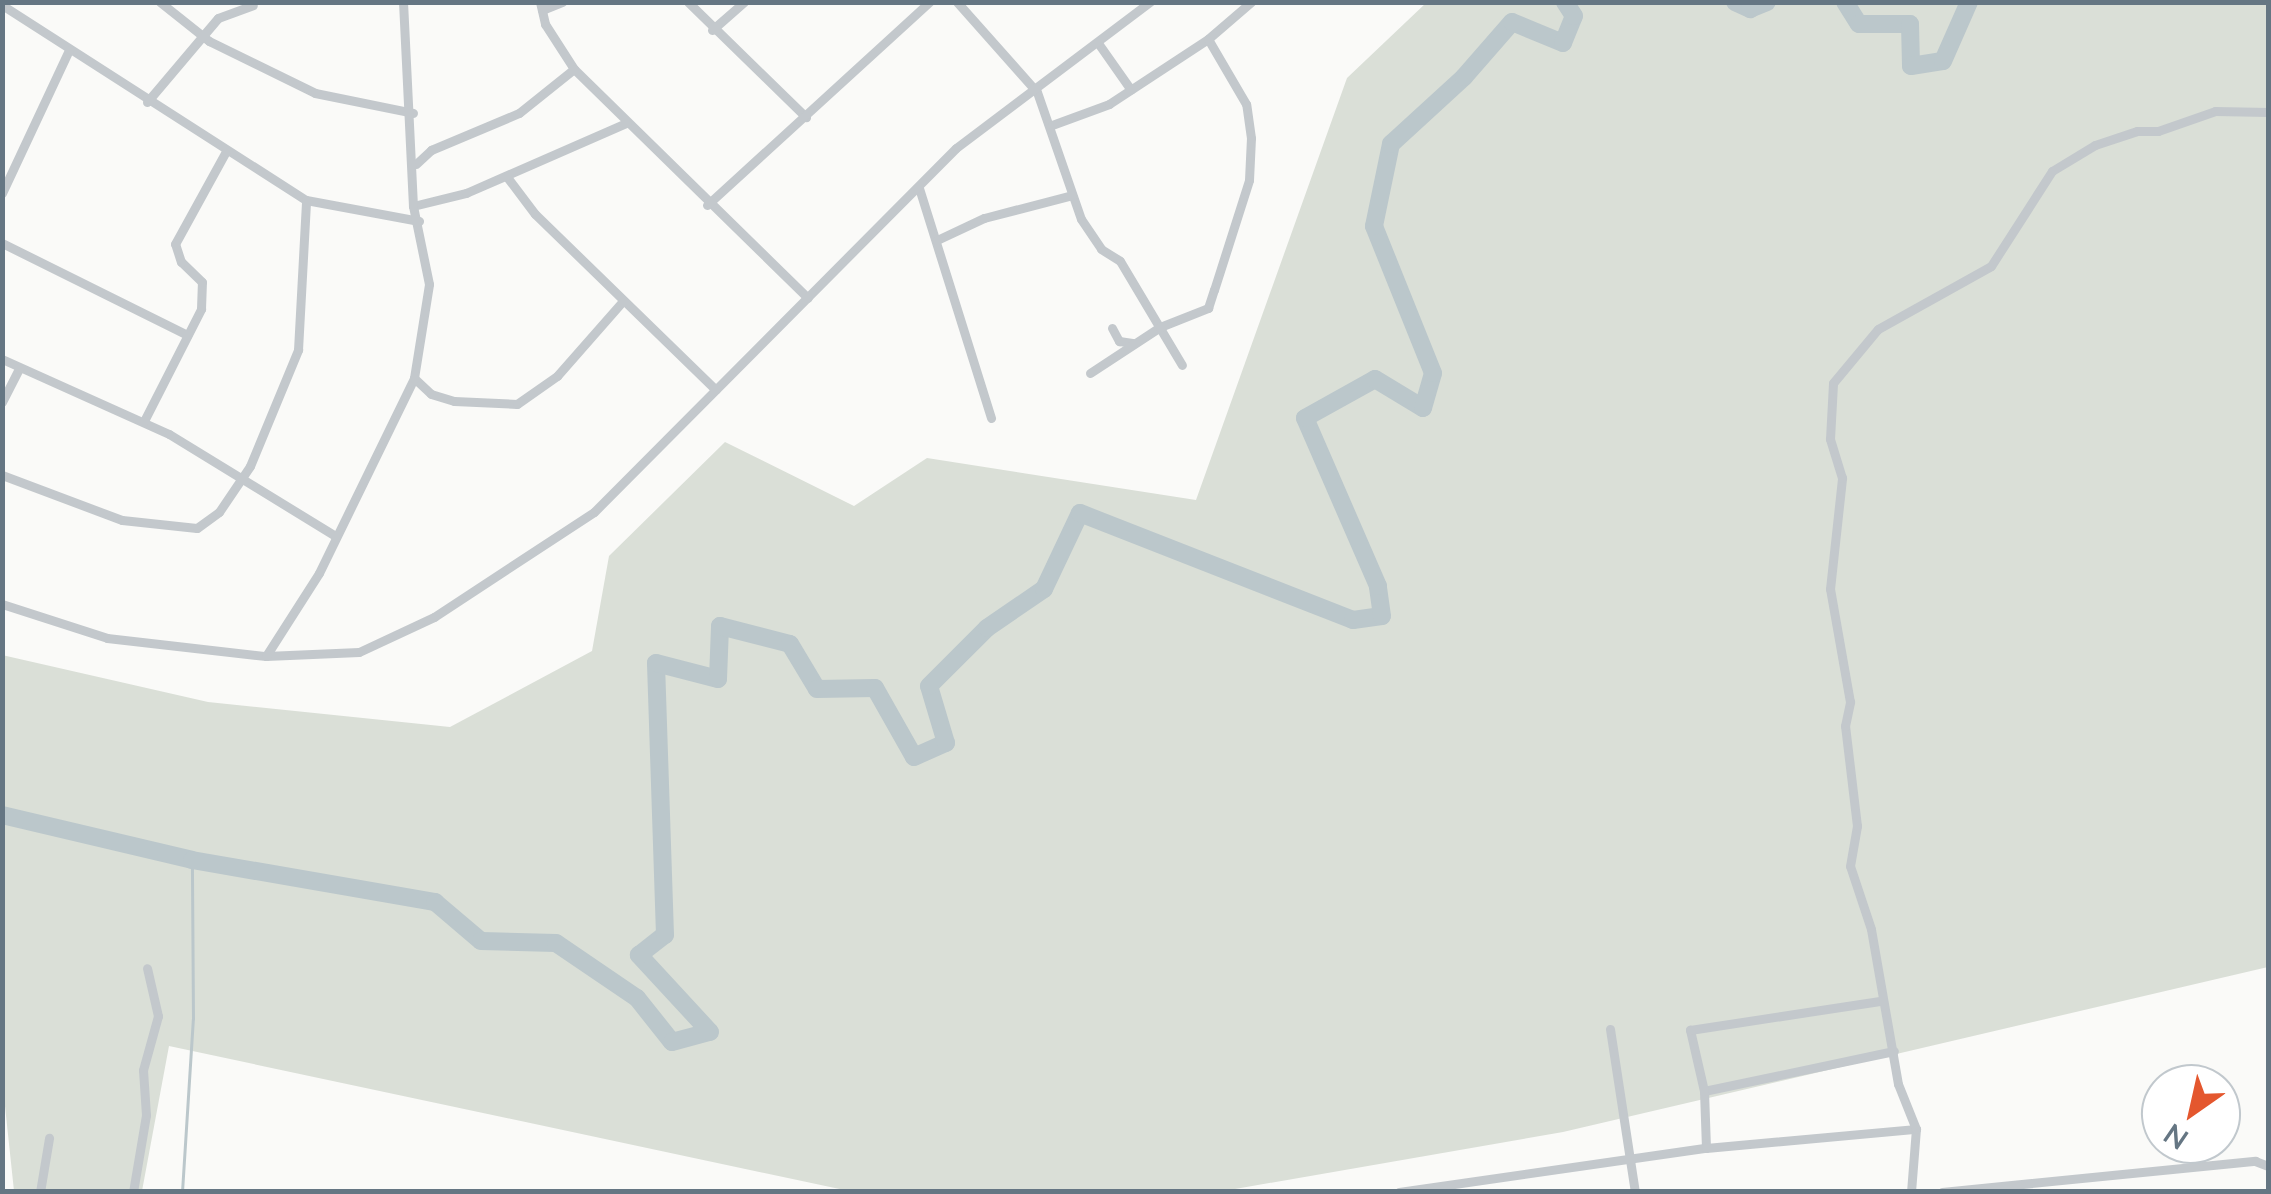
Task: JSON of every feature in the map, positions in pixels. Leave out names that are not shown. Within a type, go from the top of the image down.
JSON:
[{"type":"street","points":[[160,2],[202,36],[316,93],[413,112]]},
{"type":"street","points":[[266,656],[319,573],[414,378],[429,284],[413,206],[416,164],[403,2]]},
{"type":"street","points":[[562,2],[541,6],[574,69],[707,206],[808,298]]},
{"type":"street","points":[[688,2],[712,30],[806,118]]},
{"type":"street","points":[[712,30],[744,2]]},
{"type":"street","points":[[707,206],[929,2]]},
{"type":"street","points":[[957,2],[1036,92],[1052,125],[1081,219],[1101,249],[1120,260],[1182,365]]},
{"type":"street","points":[[2,604],[107,638],[266,656],[359,652],[504,577],[594,512],[956,148],[1036,92],[1150,2]]},
{"type":"street","points":[[1052,125],[1131,90],[1208,39],[1251,2]]},
{"type":"street","points":[[2,5],[225,153],[306,200],[419,221]]},
{"type":"street","points":[[147,102],[226,12],[254,5]]},
{"type":"street","points":[[1090,374],[1160,327],[1208,308],[1248,180],[1246,104],[1208,39]]},
{"type":"street","points":[[1098,43],[1131,90]]},
{"type":"street","points":[[2,192],[69,50]]},
{"type":"street","points":[[416,164],[430,150],[519,113],[574,69]]},
{"type":"street","points":[[1912,1192],[1916,1129],[1880,1001],[1870,929],[1850,866],[1857,826],[1845,726],[1850,702],[1830,590],[1842,478],[1830,439],[1836,375],[1878,329],[1991,266],[2052,171],[2095,145],[2215,111],[2268,112]]},
{"type":"street","points":[[413,206],[507,176],[626,123]]},
{"type":"street","points":[[144,421],[201,309],[202,282],[181,262],[175,244],[225,153]]},
{"type":"street","points":[[507,176],[534,214],[716,390]]},
{"type":"street","points":[[919,188],[991,418]]},
{"type":"street","points":[[936,240],[984,218],[1072,194]]},
{"type":"street","points":[[2,475],[104,516],[177,529],[198,528],[219,512],[242,482],[298,350],[306,200]]},
{"type":"street","points":[[2,242],[187,334]]},
{"type":"street","points":[[414,378],[431,394],[454,401],[518,404],[558,376],[622,302]]},
{"type":"street","points":[[1112,328],[1119,341],[1137,343]]},
{"type":"street","points":[[2,359],[144,421],[334,536]]},
{"type":"street","points":[[2,402],[19,368]]},
{"type":"street","points":[[133,1192],[146,1115],[142,1070],[158,1016],[147,968]]},
{"type":"street","points":[[1706,1148],[1704,1091],[1690,1030],[1880,1001]]},
{"type":"street","points":[[1610,1029],[1635,1192]]},
{"type":"street","points":[[1704,1091],[1894,1051]]},
{"type":"street","points":[[1399,1192],[1630,1163],[1706,1148],[1916,1129]]},
{"type":"street","points":[[40,1192],[48,1138]]},
{"type":"street","points":[[1942,1192],[2255,1161],[2268,1166]]},
{"type":"shaded area","points":[[1426,3],[2268,3],[2268,967],[1563,1132],[1218,1192],[849,1191],[169,1046],[142,1191],[14,1191],[2,1078],[2,655],[208,702],[450,727],[592,651],[609,556],[725,442],[854,506],[927,458],[1196,500],[1347,78]]},
{"type":"waterway","points":[[2,815],[192,860],[435,902],[481,941],[556,943],[637,998],[672,1042],[710,1032],[639,955],[665,935],[656,663],[718,679],[720,626],[790,644],[817,689],[875,688],[914,757],[946,743],[929,686],[987,628],[1044,589],[1080,513],[1353,620],[1382,616],[1378,586],[1305,418],[1375,379],[1423,408],[1433,373],[1374,226],[1391,144],[1464,77],[1512,22],[1563,43],[1574,16],[1565,2]]},
{"type":"waterway","points":[[1735,2],[1750,9],[1767,2]]},
{"type":"waterway","points":[[1845,2],[1859,24],[1910,24],[1911,66],[1943,61],[1969,2]]},
{"type":"waterway","points":[[182,1192],[193,1019],[192,860]]}]
